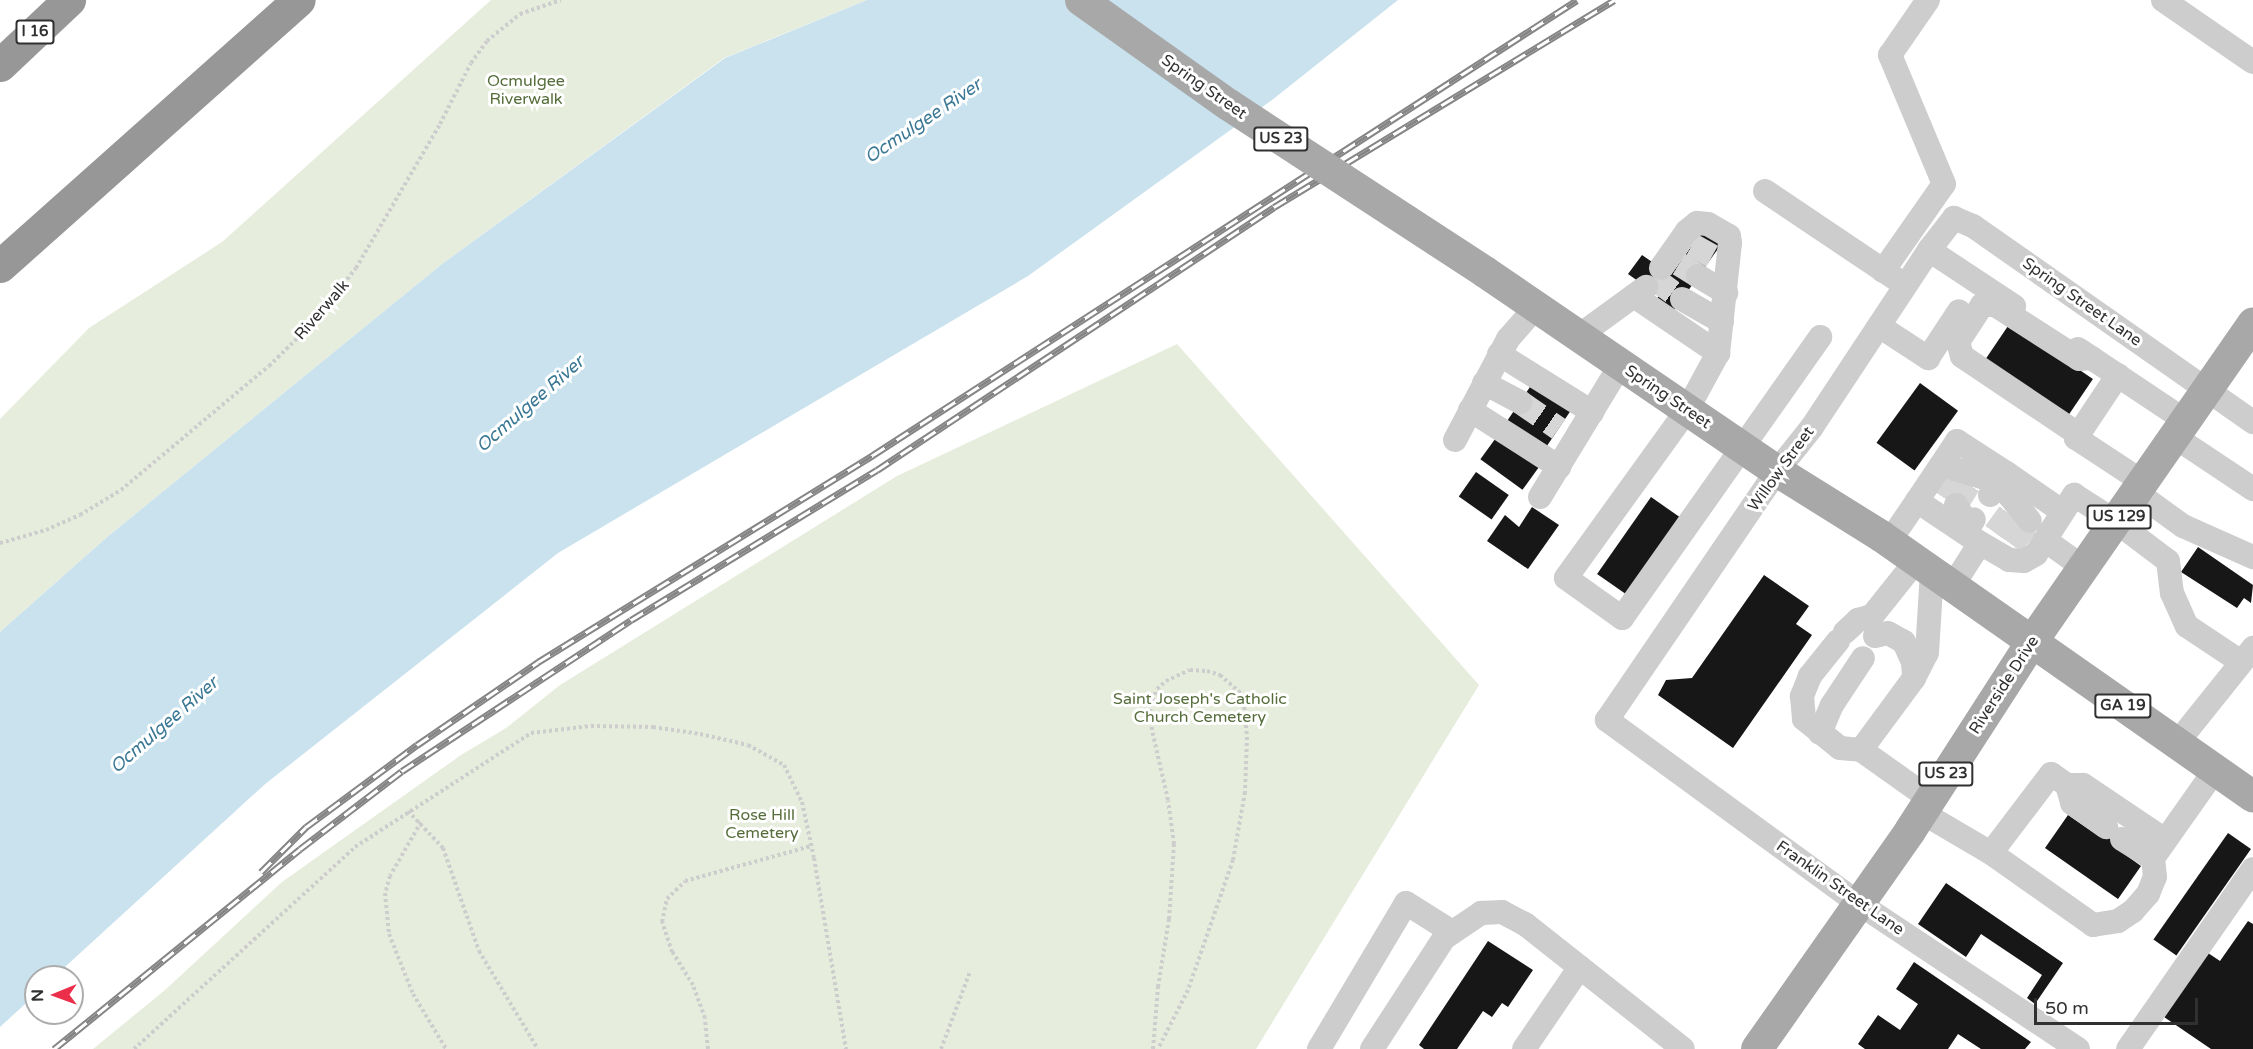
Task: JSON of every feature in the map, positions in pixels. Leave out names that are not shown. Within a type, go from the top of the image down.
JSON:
[{"type":"highway","name":"I 16","points":[[0,65],[69,0]]},
{"type":"highway","points":[[0,266],[299,0]]},
{"type":"main road","name":"Spring Street","points":[[1081,0],[1229,105],[1580,335],[1777,471],[1889,542],[2253,796]]},
{"type":"main road","name":"Riverside Drive","points":[[1757,1049],[1926,806],[2031,643],[2115,521],[2207,391],[2244,355],[2253,323]]},
{"type":"street","points":[[1883,271],[1944,184],[1890,55],[1928,0]]},
{"type":"street","points":[[2163,0],[2253,62]]},
{"type":"street","points":[[1765,191],[1905,286]]},
{"type":"street","name":"Willow Street","points":[[1607,720],[1777,471],[1812,427],[1929,250],[1954,218]]},
{"type":"street","name":"Spring Street Lane","points":[[1954,218],[1972,226],[2253,422]]},
{"type":"street","points":[[1929,250],[2118,375],[2253,489]]},
{"type":"street","points":[[1680,265],[1726,292],[1718,353],[1687,410],[1566,578],[1622,618],[1821,337]]},
{"type":"street","points":[[1580,335],[1680,265]]},
{"type":"street","points":[[1680,265],[1718,353]]},
{"type":"street","points":[[1879,326],[1929,358],[1977,282]]},
{"type":"street","points":[[1683,299],[1722,322]]},
{"type":"street","points":[[2078,434],[1962,356],[1958,342],[1982,305],[1995,305],[2079,359],[2092,358]]},
{"type":"street","points":[[1455,440],[1508,339],[1536,308]]},
{"type":"street","points":[[1499,354],[1592,412]]},
{"type":"street","points":[[1540,497],[1559,467],[1567,433],[1592,412],[1621,364]]},
{"type":"street","points":[[2118,375],[2076,438],[2140,487],[2183,526],[2253,557]]},
{"type":"street","points":[[1484,383],[1520,402]]},
{"type":"street","points":[[1470,410],[1559,467]]},
{"type":"street","points":[[1820,733],[1832,705],[1870,639],[1933,573],[1967,522],[1958,441],[1998,483],[2021,515]]},
{"type":"street","points":[[1963,475],[1998,483],[2063,512]]},
{"type":"street","points":[[1967,522],[2009,560],[2024,561],[2036,554],[2074,495],[2115,521],[2168,561],[2172,593],[2187,626],[2247,655],[2176,744]]},
{"type":"street","points":[[1889,542],[1967,522]]},
{"type":"street","points":[[2045,540],[2084,568]]},
{"type":"street","points":[[1861,750],[1914,678],[1928,653],[1933,573]]},
{"type":"street","points":[[1870,639],[1858,620],[1842,636],[1810,676],[1802,696],[1804,719],[1840,748],[1861,750],[1926,806],[2093,925],[2118,921],[2133,911],[2148,894],[2155,877],[2159,849],[2215,770]]},
{"type":"street","points":[[1870,639],[1888,633],[1904,642],[1913,662],[1914,678]]},
{"type":"street","name":"Franklin Street Lane","points":[[1607,720],[1858,903],[2078,1049]]},
{"type":"street","points":[[1991,853],[2051,774],[2067,785],[2083,785],[2159,849]]},
{"type":"street","points":[[2067,785],[2073,803],[2114,833],[2159,849]]},
{"type":"street","points":[[2128,1049],[2250,881]]},
{"type":"street","points":[[1319,1049],[1406,903],[1452,932]]},
{"type":"street","points":[[1372,1049],[1444,938],[1480,914],[1502,912],[1525,924],[1683,1049]]},
{"type":"street","points":[[1524,1049],[1580,967]]},
{"type":"path","name":"Riverwalk","points":[[0,543],[46,530],[80,515],[122,490],[269,366],[314,322],[356,268],[440,124],[471,63],[487,41],[520,14],[561,0]]},
{"type":"path","points":[[1153,1049],[1158,987],[1169,919],[1174,844],[1168,800],[1152,730],[1150,706],[1157,689],[1166,681],[1190,670],[1207,671],[1220,675],[1243,695],[1247,737],[1245,792],[1233,860],[1188,990],[1158,1049]]},
{"type":"path","points":[[134,1049],[355,847],[531,733],[591,726],[652,727],[700,734],[748,745],[784,765],[802,802],[812,846],[846,1049]]},
{"type":"path","points":[[408,811],[421,822],[443,848],[479,951],[538,1049]]},
{"type":"path","points":[[421,822],[390,876],[385,893],[389,934],[413,994],[446,1049]]},
{"type":"path","points":[[708,1049],[701,1007],[693,985],[672,952],[662,922],[667,899],[685,881],[812,846]]},
{"type":"path","points":[[941,1049],[969,972]]},
{"type":"green space","name":"Ocmulgee Riverwalk","points":[[491,0],[867,0],[724,58],[442,264],[106,538],[0,632],[0,419],[89,328],[222,242]]},
{"type":"green space","points":[[1177,344],[1479,685],[1256,1049],[93,1049],[165,990],[282,882],[461,755],[506,728],[560,685],[897,476]]},
{"type":"water","name":"Ocmulgee River","points":[[867,0],[1398,0],[1272,100],[1028,276],[558,553],[264,785],[67,965],[24,965],[24,1005],[0,1027],[0,632],[106,538],[442,264],[725,58]]},
{"type":"building","points":[[1706,226],[1725,239],[1670,316],[1652,304],[1659,296],[1628,274],[1642,255],[1671,275]]},
{"type":"building","points":[[2010,323],[2093,379],[2064,422],[1981,366]]},
{"type":"building","points":[[1920,383],[1958,411],[1915,470],[1877,443]]},
{"type":"building","points":[[1532,384],[1571,410],[1545,449],[1506,423]]},
{"type":"building","points":[[1498,435],[1540,466],[1522,490],[1480,459]]},
{"type":"building","points":[[1476,472],[1509,495],[1492,520],[1459,497]]},
{"type":"building","points":[[1651,497],[1680,517],[1626,594],[1597,574]]},
{"type":"building","points":[[1532,507],[1559,525],[1528,569],[1487,541],[1505,515],[1519,527]]},
{"type":"building","points":[[2198,547],[2253,585],[2251,603],[2244,598],[2237,608],[2181,572]]},
{"type":"building","points":[[1764,575],[1809,606],[1796,624],[1812,635],[1733,748],[1658,695],[1666,680],[1692,678]]},
{"type":"building","points":[[2068,815],[2100,837],[2109,823],[2116,848],[2141,866],[2118,899],[2045,848]]},
{"type":"building","points":[[2228,833],[2251,849],[2176,956],[2153,939]]},
{"type":"building","points":[[1946,883],[2063,963],[2035,1004],[2027,998],[2042,975],[1981,934],[1966,957],[1918,924]]},
{"type":"building","points":[[2248,921],[2253,924],[2253,1049],[2211,1049],[2164,1017],[2208,953],[2220,961]]},
{"type":"building","points":[[1488,941],[1533,970],[1508,1007],[1502,1003],[1492,1017],[1483,1011],[1457,1049],[1424,1049],[1419,1045]]},
{"type":"building","points":[[1914,962],[2031,1042],[2025,1049],[1981,1049],[1958,1034],[1948,1049],[1865,1049],[1858,1044],[1878,1015],[1900,1030],[1918,1004],[1896,989]]},
{"type":"tunnel","points":[[1692,245],[1712,256]]},
{"type":"tunnel","points":[[1679,264],[1698,276]]},
{"type":"tunnel","points":[[1653,278],[1682,299]]},
{"type":"tunnel","points":[[1520,402],[1559,429]]},
{"type":"tunnel","points":[[1938,494],[1955,469]]},
{"type":"tunnel","points":[[1956,505],[1971,481]]},
{"type":"tunnel","points":[[1995,533],[2012,510]]},
{"type":"tunnel","points":[[2012,545],[2030,521]]},
{"type":"railway","points":[[261,872],[306,827],[417,745],[538,662],[873,455],[1577,0]]},
{"type":"railway","points":[[54,1049],[300,849],[402,771],[631,620],[877,470],[1274,207],[1614,0]]},
{"type":"park label","name":"Saint Joseph's Catholic Church Cemetery","points":[[1200,708]]},
{"type":"park label","name":"Rose Hill Cemetery","points":[[762,824]]}]
